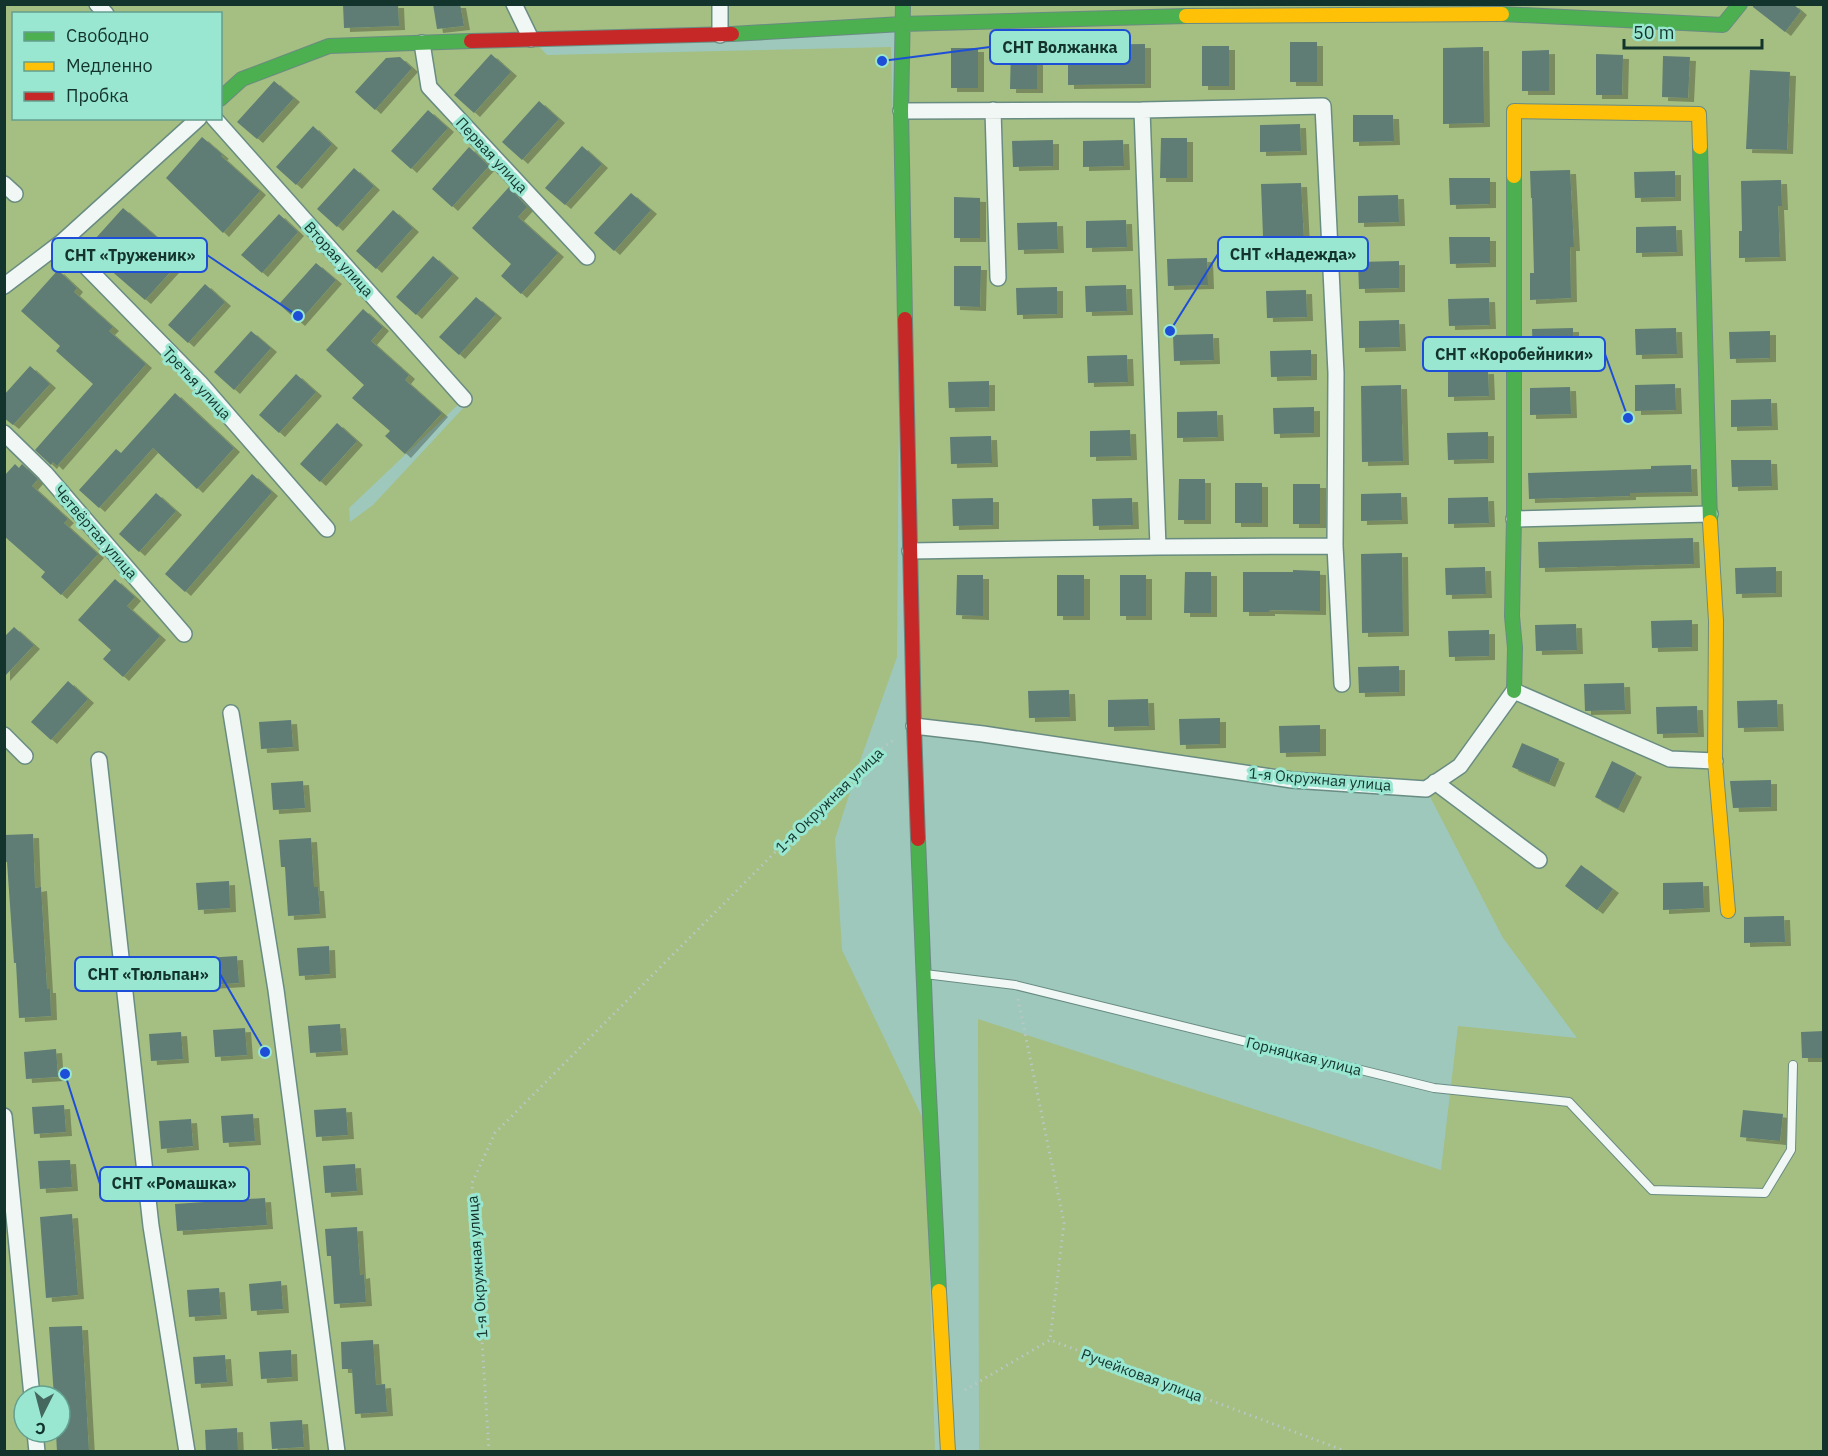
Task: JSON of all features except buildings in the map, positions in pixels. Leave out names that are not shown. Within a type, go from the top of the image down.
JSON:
[{"type":"street","points":[[514,4],[531,39]]},
{"type":"street","points":[[720,4],[720,36]]},
{"type":"street","points":[[903,4],[901,111],[914,726],[948,1452]]},
{"type":"street","points":[[222,97],[242,79],[328,46],[531,39],[720,36],[902,24],[1494,9],[1723,25],[1740,4]]},
{"type":"street","name":"Первая улица","points":[[422,43],[429,87],[587,256]]},
{"type":"street","points":[[901,111],[1142,110],[1323,106],[1336,373],[1335,546],[1342,684]]},
{"type":"street","points":[[993,110],[998,278]]},
{"type":"street","points":[[1142,110],[1158,547]]},
{"type":"street","points":[[1715,761],[1670,759],[1514,691],[1515,648],[1512,616],[1514,111],[1699,114],[1710,514],[1716,621],[1715,761],[1728,911]]},
{"type":"street","points":[[4,286],[62,243],[197,120]]},
{"type":"street","name":"Вторая улица","points":[[216,120],[464,399]]},
{"type":"street","name":"Третья улица","points":[[62,243],[200,383],[327,530]]},
{"type":"street","name":"Четвёртая улица","points":[[4,433],[45,473],[184,634]]},
{"type":"street","points":[[1514,519],[1710,514]]},
{"type":"street","points":[[910,551],[1335,546]]},
{"type":"street","name":"1-я Окружная улица","points":[[914,726],[1292,780],[1426,789],[1460,766],[1514,691]]},
{"type":"street","points":[[231,713],[276,990],[337,1452]]},
{"type":"street","points":[[4,735],[25,756]]},
{"type":"street","points":[[99,760],[151,1226],[187,1452]]},
{"type":"street","points":[[1435,783],[1539,860]]},
{"type":"street","points":[[4,1116],[31,1384]]},
{"type":"lane","name":"Горняцкая улица","points":[[924,973],[1015,985],[1434,1088],[1569,1102],[1652,1190],[1765,1193],[1791,1150],[1793,1065]]},
{"type":"path","name":"1-я Окружная улица","points":[[489,1452],[472,1183],[495,1133],[871,756],[914,726]]},
{"type":"path","points":[[946,1402],[1050,1340],[1064,1223],[1015,985]]},
{"type":"path","name":"Ручейковая улица","points":[[1050,1340],[1348,1452]]},
{"type":"green space","points":[[5,5],[1823,5],[1823,1451],[979,1451],[978,1019],[1441,1170],[1458,1026],[1577,1038],[1503,938],[1426,789],[1292,780],[914,726],[902,25],[532,39],[547,55],[891,47],[899,387],[897,657],[835,839],[842,950],[925,1123],[935,1451],[5,1452]],"holes":[[[471,394],[467,404],[373,505],[350,522],[349,508]]]},
{"type":"traffic: fast","points":[[903,4],[901,111],[905,319]]},
{"type":"traffic: fast","points":[[1502,14],[1723,25],[1740,4]]},
{"type":"traffic: fast","points":[[732,34],[902,24],[1186,16]]},
{"type":"traffic: fast","points":[[222,97],[242,79],[329,46],[471,41]]},
{"type":"traffic: fast","points":[[1700,147],[1710,522]]},
{"type":"traffic: fast","points":[[1514,176],[1512,616],[1515,648],[1514,691]]},
{"type":"traffic: fast","points":[[918,839],[939,1291]]},
{"type":"traffic: slow","points":[[1186,16],[1502,14]]},
{"type":"traffic: slow","points":[[1514,176],[1514,111],[1699,114],[1700,147]]},
{"type":"traffic: slow","points":[[1710,522],[1716,621],[1715,761],[1728,911]]},
{"type":"traffic: slow","points":[[939,1291],[948,1452]]},
{"type":"traffic: jam","points":[[471,41],[732,34]]},
{"type":"traffic: jam","points":[[905,319],[918,839]]},
{"type":"place","name":"СНТ Волжанка","points":[[882,61]]},
{"type":"place","name":"СНТ «Труженик»","points":[[298,316]]},
{"type":"place","name":"СНТ «Надежда»","points":[[1170,331]]},
{"type":"place","name":"СНТ «Коробейники»","points":[[1628,418]]},
{"type":"place","name":"СНТ «Тюльпан»","points":[[265,1052]]},
{"type":"place","name":"СНТ «Ромашка»","points":[[65,1074]]}]
